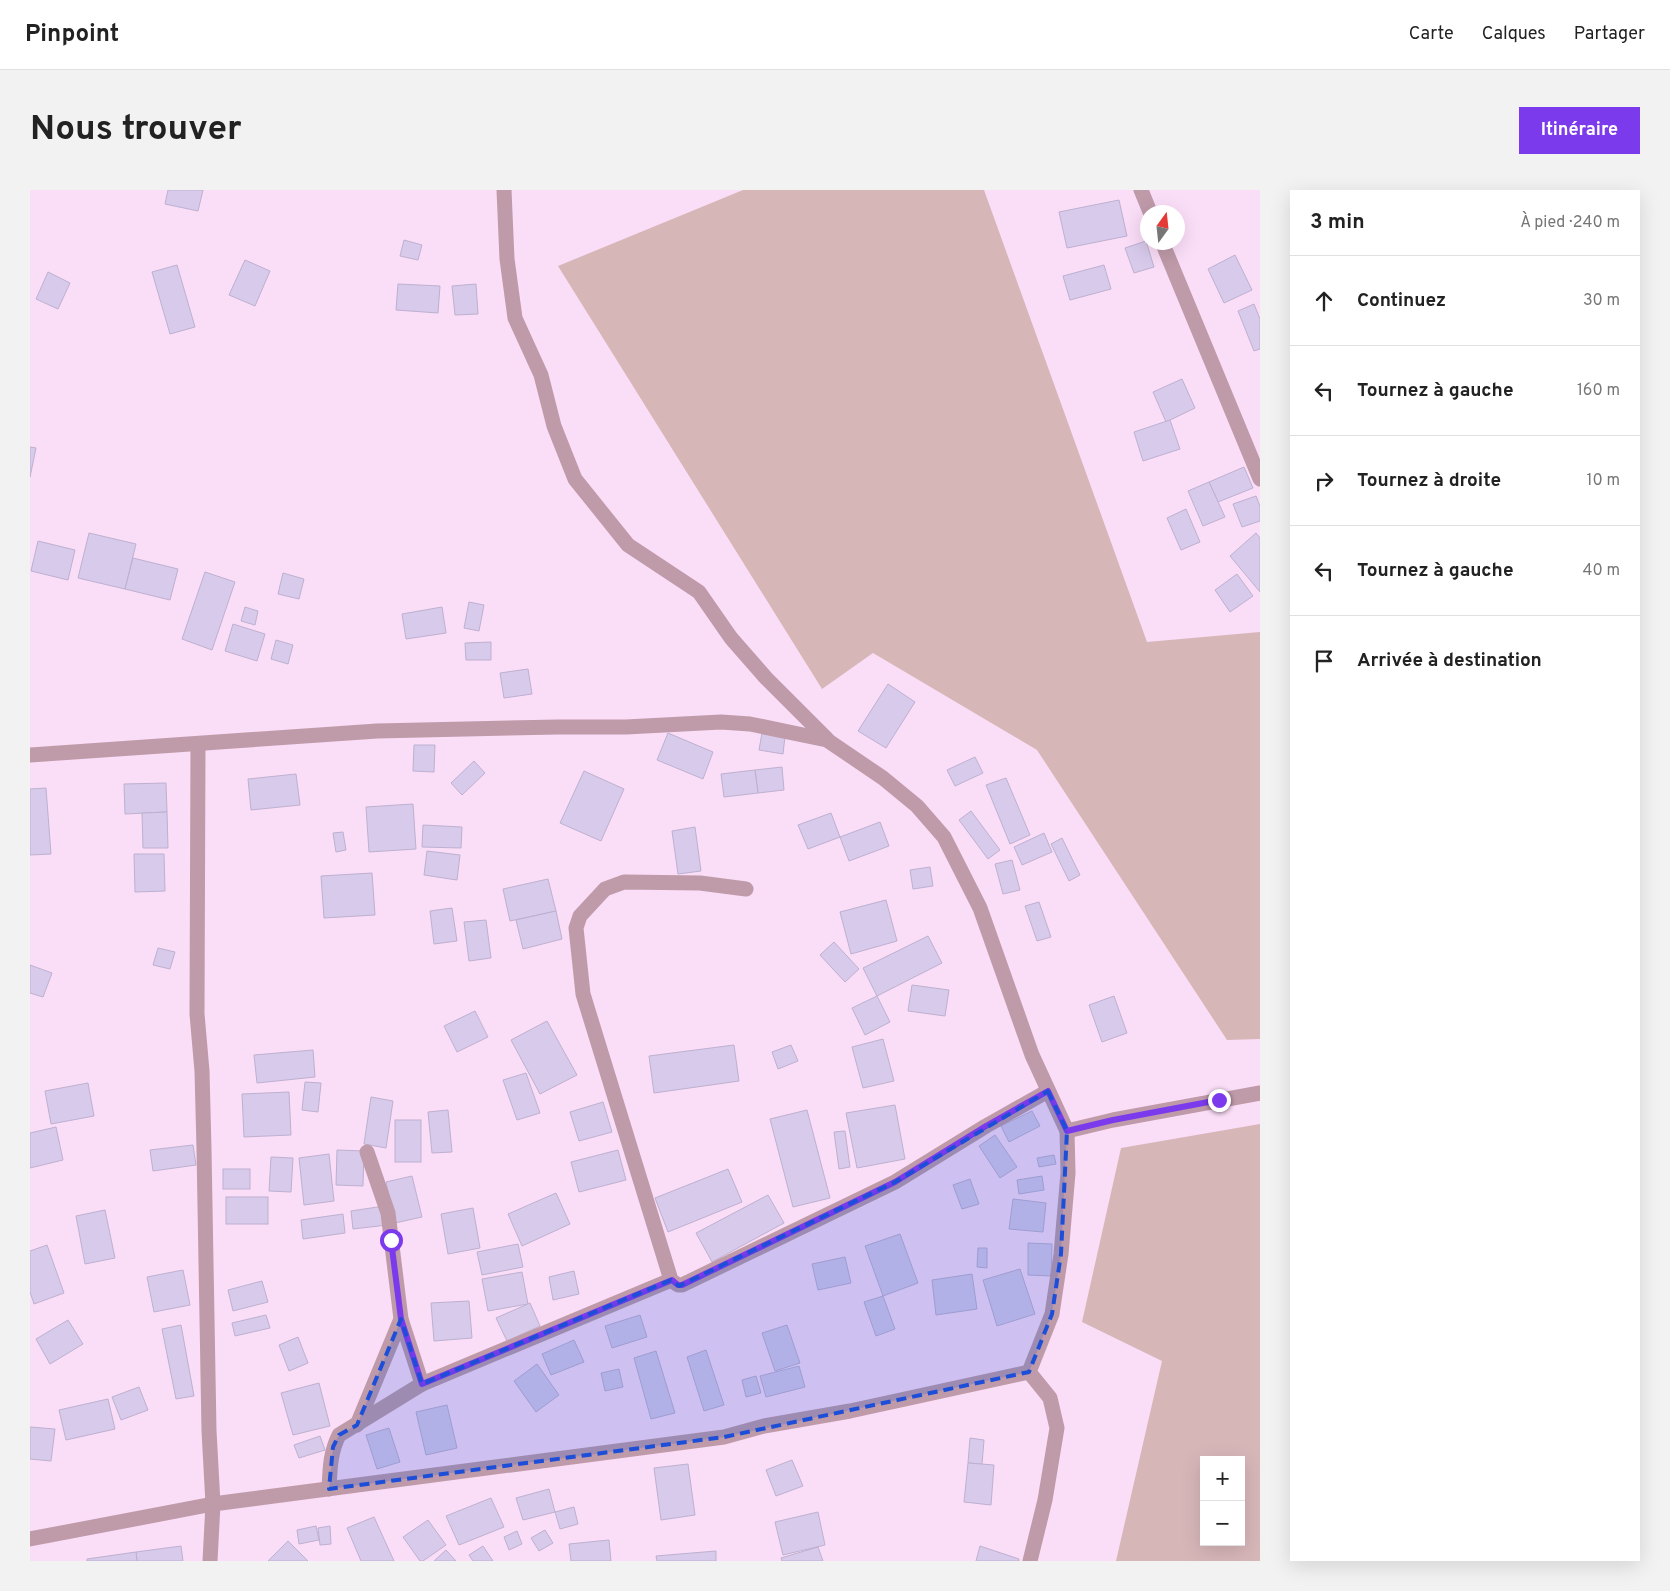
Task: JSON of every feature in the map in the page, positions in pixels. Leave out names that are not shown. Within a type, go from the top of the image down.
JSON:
[{"type":"street","points":[[504,190],[507,259],[515,318],[540,375],[554,426],[575,479],[628,545],[700,592],[731,638],[766,678],[827,740],[883,778],[917,806],[944,836],[980,908],[1032,1055],[1067,1131],[1068,1174],[1061,1254],[1052,1314],[1029,1372]]},
{"type":"street","points":[[1141,190],[1147,205]]},
{"type":"street","points":[[1165,250],[1260,479]]},
{"type":"street","points":[[30,755],[377,731],[558,726],[626,727],[721,722],[750,724],[827,740]]},
{"type":"street","points":[[198,744],[196,937],[202,1071],[209,1431],[213,1504],[210,1561]]},
{"type":"street","points":[[746,889],[700,883],[624,882],[605,889],[580,916],[576,928],[583,994],[672,1280],[678,1285],[682,1285],[895,1182],[986,1126],[1048,1091]]},
{"type":"street","points":[[1067,1131],[1113,1120],[1260,1093]]},
{"type":"street","points":[[367,1152],[388,1213],[401,1319],[422,1384]]},
{"type":"street","points":[[329,1489],[330,1461],[333,1447],[339,1435],[422,1384],[672,1280]]},
{"type":"street","points":[[357,1425],[401,1319]]},
{"type":"street","points":[[30,1539],[213,1504],[724,1437],[764,1426],[1029,1372]]},
{"type":"street","points":[[1029,1372],[1050,1398],[1057,1428],[1046,1491],[1030,1561]]},
{"type":"highlighted area","points":[[1048,1091],[1067,1131],[1061,1254],[1052,1314],[1029,1372],[724,1437],[329,1489],[333,1447],[339,1435],[357,1425],[401,1319],[422,1384],[671,1280],[679,1286],[895,1182]]},
{"type":"shaded area","points":[[743,190],[984,190],[1147,642],[1260,632],[1260,1039],[1227,1040],[1037,750],[873,653],[822,689],[558,266]]},
{"type":"shaded area","points":[[1260,1124],[1260,1561],[1116,1561],[1162,1361],[1082,1322],[1121,1148]]},
{"type":"building","points":[[168,190],[203,190],[198,211],[165,204]]},
{"type":"building","points":[[1119,200],[1127,236],[1067,248],[1059,212]]},
{"type":"building","points":[[404,240],[422,245],[418,260],[400,256]]},
{"type":"building","points":[[1140,243],[1140,250],[1149,250],[1154,267],[1134,273],[1125,248]]},
{"type":"building","points":[[1235,255],[1252,290],[1224,303],[1208,269]]},
{"type":"building","points":[[245,260],[270,271],[255,306],[229,295]]},
{"type":"building","points":[[177,265],[195,327],[170,334],[152,272]]},
{"type":"building","points":[[1104,265],[1111,289],[1070,300],[1063,276]]},
{"type":"building","points":[[48,272],[70,283],[58,309],[36,299]]},
{"type":"building","points":[[398,284],[440,286],[438,313],[396,310]]},
{"type":"building","points":[[476,284],[478,314],[455,315],[452,286]]},
{"type":"building","points":[[1254,304],[1260,319],[1260,349],[1254,351],[1238,311]]},
{"type":"building","points":[[1182,379],[1195,408],[1166,422],[1153,392]]},
{"type":"building","points":[[1170,420],[1180,449],[1143,461],[1134,432]]},
{"type":"building","points":[[30,447],[36,448],[30,477]]},
{"type":"building","points":[[1244,467],[1253,488],[1218,502],[1209,482]]},
{"type":"building","points":[[1209,482],[1225,517],[1203,526],[1188,491]]},
{"type":"building","points":[[1256,496],[1260,506],[1260,521],[1242,527],[1233,504]]},
{"type":"building","points":[[1186,509],[1200,542],[1181,550],[1167,518]]},
{"type":"building","points":[[89,533],[136,544],[125,589],[78,578]]},
{"type":"building","points":[[1256,533],[1260,538],[1260,592],[1230,556]]},
{"type":"building","points":[[38,541],[75,550],[68,580],[31,571]]},
{"type":"building","points":[[133,558],[178,569],[170,600],[125,589]]},
{"type":"building","points":[[205,572],[235,582],[212,650],[182,639]]},
{"type":"building","points":[[283,573],[304,579],[299,599],[278,594]]},
{"type":"building","points":[[1237,574],[1253,596],[1230,612],[1215,590]]},
{"type":"building","points":[[469,602],[484,605],[479,631],[464,628]]},
{"type":"building","points":[[245,607],[258,611],[255,625],[241,621]]},
{"type":"building","points":[[442,607],[446,633],[406,639],[402,614]]},
{"type":"building","points":[[233,624],[265,634],[257,661],[225,651]]},
{"type":"building","points":[[276,640],[293,645],[288,664],[271,659]]},
{"type":"building","points":[[491,642],[491,660],[466,660],[465,643]]},
{"type":"building","points":[[528,669],[532,694],[504,698],[500,673]]},
{"type":"building","points":[[888,684],[915,702],[886,748],[858,731]]},
{"type":"building","points":[[668,733],[713,752],[703,779],[657,760]]},
{"type":"building","points":[[762,733],[785,736],[783,754],[759,750]]},
{"type":"building","points":[[414,745],[435,745],[434,772],[413,771]]},
{"type":"building","points":[[975,757],[983,773],[955,786],[947,770]]},
{"type":"building","points":[[474,761],[485,773],[462,795],[451,783]]},
{"type":"building","points":[[782,767],[784,790],[758,793],[755,770]]},
{"type":"building","points":[[755,770],[758,793],[724,797],[721,774]]},
{"type":"building","points":[[584,771],[624,789],[601,841],[560,823]]},
{"type":"building","points":[[296,774],[300,805],[251,810],[248,779]]},
{"type":"building","points":[[1006,778],[1030,835],[1010,844],[986,785]]},
{"type":"building","points":[[166,783],[167,812],[125,814],[124,784]]},
{"type":"building","points":[[46,788],[51,854],[30,855],[30,789]]},
{"type":"building","points":[[413,804],[416,849],[369,852],[366,807]]},
{"type":"building","points":[[971,811],[1000,850],[988,859],[959,820]]},
{"type":"building","points":[[167,812],[168,848],[143,848],[142,813]]},
{"type":"building","points":[[831,813],[840,837],[808,849],[798,825]]},
{"type":"building","points":[[880,822],[889,846],[849,861],[840,837]]},
{"type":"building","points":[[423,825],[462,827],[461,848],[422,847]]},
{"type":"building","points":[[695,827],[701,871],[678,874],[672,831]]},
{"type":"building","points":[[343,832],[346,850],[336,852],[333,833]]},
{"type":"building","points":[[1044,833],[1052,852],[1022,865],[1014,847]]},
{"type":"building","points":[[1062,838],[1080,875],[1069,881],[1051,844]]},
{"type":"building","points":[[427,851],[460,855],[457,880],[424,875]]},
{"type":"building","points":[[134,854],[164,854],[165,891],[135,892]]},
{"type":"building","points":[[1012,860],[1020,890],[1003,894],[995,864]]},
{"type":"building","points":[[930,867],[933,886],[913,889],[910,870]]},
{"type":"building","points":[[372,873],[375,915],[324,918],[321,876]]},
{"type":"building","points":[[548,879],[556,911],[510,921],[503,889]]},
{"type":"building","points":[[886,900],[897,941],[851,954],[840,912]]},
{"type":"building","points":[[1039,902],[1051,937],[1037,941],[1025,906]]},
{"type":"building","points":[[452,908],[457,941],[434,944],[430,911]]},
{"type":"building","points":[[556,911],[562,939],[523,949],[516,920]]},
{"type":"building","points":[[486,920],[491,958],[469,961],[464,922]]},
{"type":"building","points":[[928,936],[942,963],[877,996],[863,968]]},
{"type":"building","points":[[834,942],[859,969],[845,982],[820,955]]},
{"type":"building","points":[[158,948],[175,952],[170,969],[153,965]]},
{"type":"building","points":[[30,965],[52,973],[43,997],[30,993]]},
{"type":"building","points":[[912,985],[949,990],[945,1016],[908,1011]]},
{"type":"building","points":[[877,996],[890,1022],[865,1035],[852,1008]]},
{"type":"building","points":[[1114,996],[1127,1033],[1102,1042],[1089,1005]]},
{"type":"building","points":[[475,1011],[488,1037],[457,1052],[444,1026]]},
{"type":"building","points":[[547,1021],[577,1075],[540,1094],[511,1040]]},
{"type":"building","points":[[883,1039],[894,1081],[863,1088],[852,1047]]},
{"type":"building","points":[[734,1045],[739,1081],[654,1093],[649,1056]]},
{"type":"building","points":[[791,1045],[798,1061],[778,1069],[772,1052]]},
{"type":"building","points":[[313,1050],[315,1077],[257,1083],[254,1055]]},
{"type":"building","points":[[526,1073],[540,1113],[517,1120],[503,1080]]},
{"type":"building","points":[[305,1082],[321,1083],[318,1112],[302,1110]]},
{"type":"building","points":[[88,1083],[94,1116],[51,1124],[45,1091]]},
{"type":"building","points":[[289,1092],[291,1135],[244,1137],[242,1094]]},
{"type":"building","points":[[371,1097],[393,1101],[386,1148],[364,1144]]},
{"type":"building","points":[[603,1102],[612,1132],[579,1141],[570,1112]]},
{"type":"building","points":[[895,1105],[905,1159],[857,1168],[846,1113]]},
{"type":"building","points":[[448,1110],[452,1152],[432,1153],[428,1112]]},
{"type":"building","points":[[807,1110],[830,1198],[793,1207],[770,1119]]},
{"type":"building","points":[[1032,1111],[1040,1126],[1009,1142],[1001,1126]]},
{"type":"building","points":[[395,1120],[421,1120],[421,1162],[395,1162]]},
{"type":"building","points":[[56,1127],[63,1160],[30,1168],[30,1133]]},
{"type":"building","points":[[845,1131],[850,1167],[839,1169],[834,1132]]},
{"type":"building","points":[[995,1135],[1017,1167],[1000,1178],[979,1146]]},
{"type":"building","points":[[193,1145],[196,1165],[153,1171],[150,1150]]},
{"type":"building","points":[[337,1150],[364,1151],[363,1186],[336,1185]]},
{"type":"building","points":[[618,1150],[626,1180],[579,1192],[571,1162]]},
{"type":"building","points":[[329,1154],[334,1201],[304,1205],[299,1158]]},
{"type":"building","points":[[1054,1155],[1056,1164],[1039,1167],[1037,1158]]},
{"type":"building","points":[[271,1157],[293,1158],[291,1192],[269,1191]]},
{"type":"building","points":[[223,1169],[250,1169],[250,1189],[223,1189]]},
{"type":"building","points":[[728,1169],[742,1202],[668,1232],[655,1198]]},
{"type":"building","points":[[412,1176],[422,1217],[395,1223],[386,1182]]},
{"type":"building","points":[[1042,1176],[1044,1190],[1019,1194],[1017,1180]]},
{"type":"building","points":[[970,1179],[979,1204],[962,1209],[953,1185]]},
{"type":"building","points":[[556,1193],[570,1224],[522,1246],[508,1214]]},
{"type":"building","points":[[768,1195],[784,1223],[712,1262],[696,1233]]},
{"type":"building","points":[[226,1197],[268,1197],[268,1224],[226,1224]]},
{"type":"building","points":[[1013,1199],[1046,1203],[1043,1232],[1009,1229]]},
{"type":"building","points":[[384,1206],[387,1225],[353,1229],[351,1211]]},
{"type":"building","points":[[473,1208],[480,1248],[448,1254],[441,1214]]},
{"type":"building","points":[[105,1210],[115,1258],[85,1264],[76,1216]]},
{"type":"building","points":[[343,1214],[345,1233],[303,1239],[301,1220]]},
{"type":"building","points":[[900,1234],[918,1283],[883,1296],[865,1246]]},
{"type":"building","points":[[1028,1243],[1052,1244],[1051,1276],[1028,1275]]},
{"type":"building","points":[[518,1244],[523,1267],[482,1275],[477,1252]]},
{"type":"building","points":[[47,1245],[64,1293],[34,1304],[30,1292],[30,1251]]},
{"type":"building","points":[[978,1248],[987,1248],[987,1268],[977,1267]]},
{"type":"building","points":[[845,1257],[851,1283],[818,1290],[812,1264]]},
{"type":"building","points":[[1020,1269],[1035,1314],[997,1326],[983,1280]]},
{"type":"building","points":[[183,1270],[190,1305],[154,1312],[147,1277]]},
{"type":"building","points":[[574,1271],[579,1294],[553,1300],[549,1277]]},
{"type":"building","points":[[522,1272],[528,1304],[488,1311],[482,1279]]},
{"type":"building","points":[[972,1274],[977,1309],[936,1315],[932,1280]]},
{"type":"building","points":[[262,1281],[268,1302],[233,1311],[228,1290]]},
{"type":"building","points":[[883,1296],[895,1329],[876,1336],[864,1302]]},
{"type":"building","points":[[469,1301],[472,1338],[434,1341],[431,1303]]},
{"type":"building","points":[[530,1303],[540,1326],[507,1341],[496,1318]]},
{"type":"building","points":[[266,1315],[270,1328],[235,1336],[232,1323]]},
{"type":"building","points":[[640,1315],[647,1337],[612,1348],[605,1326]]},
{"type":"building","points":[[68,1320],[83,1344],[50,1364],[36,1339]]},
{"type":"building","points":[[181,1325],[194,1396],[176,1399],[162,1329]]},
{"type":"building","points":[[787,1325],[800,1363],[775,1371],[762,1333]]},
{"type":"building","points":[[298,1337],[308,1363],[289,1371],[279,1345]]},
{"type":"building","points":[[574,1340],[584,1362],[551,1375],[542,1354]]},
{"type":"building","points":[[706,1350],[724,1405],[704,1411],[687,1357]]},
{"type":"building","points":[[656,1351],[675,1413],[651,1419],[634,1358]]},
{"type":"building","points":[[537,1364],[559,1395],[536,1412],[514,1381]]},
{"type":"building","points":[[799,1366],[805,1387],[766,1397],[760,1376]]},
{"type":"building","points":[[619,1369],[623,1387],[605,1391],[601,1373]]},
{"type":"building","points":[[756,1376],[761,1393],[746,1397],[742,1380]]},
{"type":"building","points":[[319,1383],[330,1426],[293,1435],[281,1393]]},
{"type":"building","points":[[139,1387],[148,1410],[121,1420],[112,1397]]},
{"type":"building","points":[[108,1399],[115,1429],[66,1440],[59,1410]]},
{"type":"building","points":[[447,1405],[457,1448],[426,1455],[416,1412]]},
{"type":"building","points":[[30,1427],[55,1429],[51,1461],[30,1459]]},
{"type":"building","points":[[389,1428],[400,1462],[377,1469],[366,1435]]},
{"type":"building","points":[[320,1436],[325,1450],[299,1458],[294,1445]]},
{"type":"building","points":[[970,1438],[984,1440],[982,1464],[968,1463]]},
{"type":"building","points":[[792,1460],[803,1486],[776,1496],[766,1470]]},
{"type":"building","points":[[968,1463],[994,1465],[991,1505],[964,1502]]},
{"type":"building","points":[[688,1464],[695,1515],[661,1520],[654,1468]]},
{"type":"building","points":[[549,1489],[555,1512],[523,1520],[516,1498]]},
{"type":"building","points":[[491,1498],[504,1527],[459,1545],[446,1516]]},
{"type":"building","points":[[574,1507],[578,1524],[560,1529],[555,1512]]},
{"type":"building","points":[[818,1512],[825,1545],[783,1555],[775,1522]]},
{"type":"building","points":[[374,1517],[394,1561],[361,1561],[347,1528]]},
{"type":"building","points":[[428,1520],[446,1545],[423,1561],[420,1561],[403,1537]]},
{"type":"building","points":[[316,1526],[319,1540],[299,1544],[297,1530]]},
{"type":"building","points":[[330,1526],[331,1544],[320,1545],[318,1528]]},
{"type":"building","points":[[545,1530],[553,1543],[539,1551],[531,1538]]},
{"type":"building","points":[[517,1531],[522,1544],[509,1550],[504,1537]]},
{"type":"building","points":[[609,1540],[611,1561],[571,1561],[569,1544]]},
{"type":"building","points":[[288,1541],[308,1561],[268,1561]]},
{"type":"building","points":[[181,1546],[183,1561],[137,1561],[136,1552]]},
{"type":"building","points":[[483,1546],[493,1561],[473,1561],[469,1555]]},
{"type":"building","points":[[980,1546],[1019,1559],[1019,1561],[976,1561]]},
{"type":"building","points":[[818,1547],[823,1561],[782,1561],[781,1558]]},
{"type":"building","points":[[446,1550],[456,1561],[434,1561]]},
{"type":"building","points":[[716,1551],[716,1561],[657,1561],[656,1556]]},
{"type":"building","points":[[136,1552],[137,1561],[87,1561],[87,1559]]},
{"type":"route","points":[[391,1240],[401,1319],[422,1384],[672,1280],[678,1285],[682,1285],[895,1182],[986,1126],[1048,1091],[1067,1131],[1113,1120],[1219,1100]]}]
